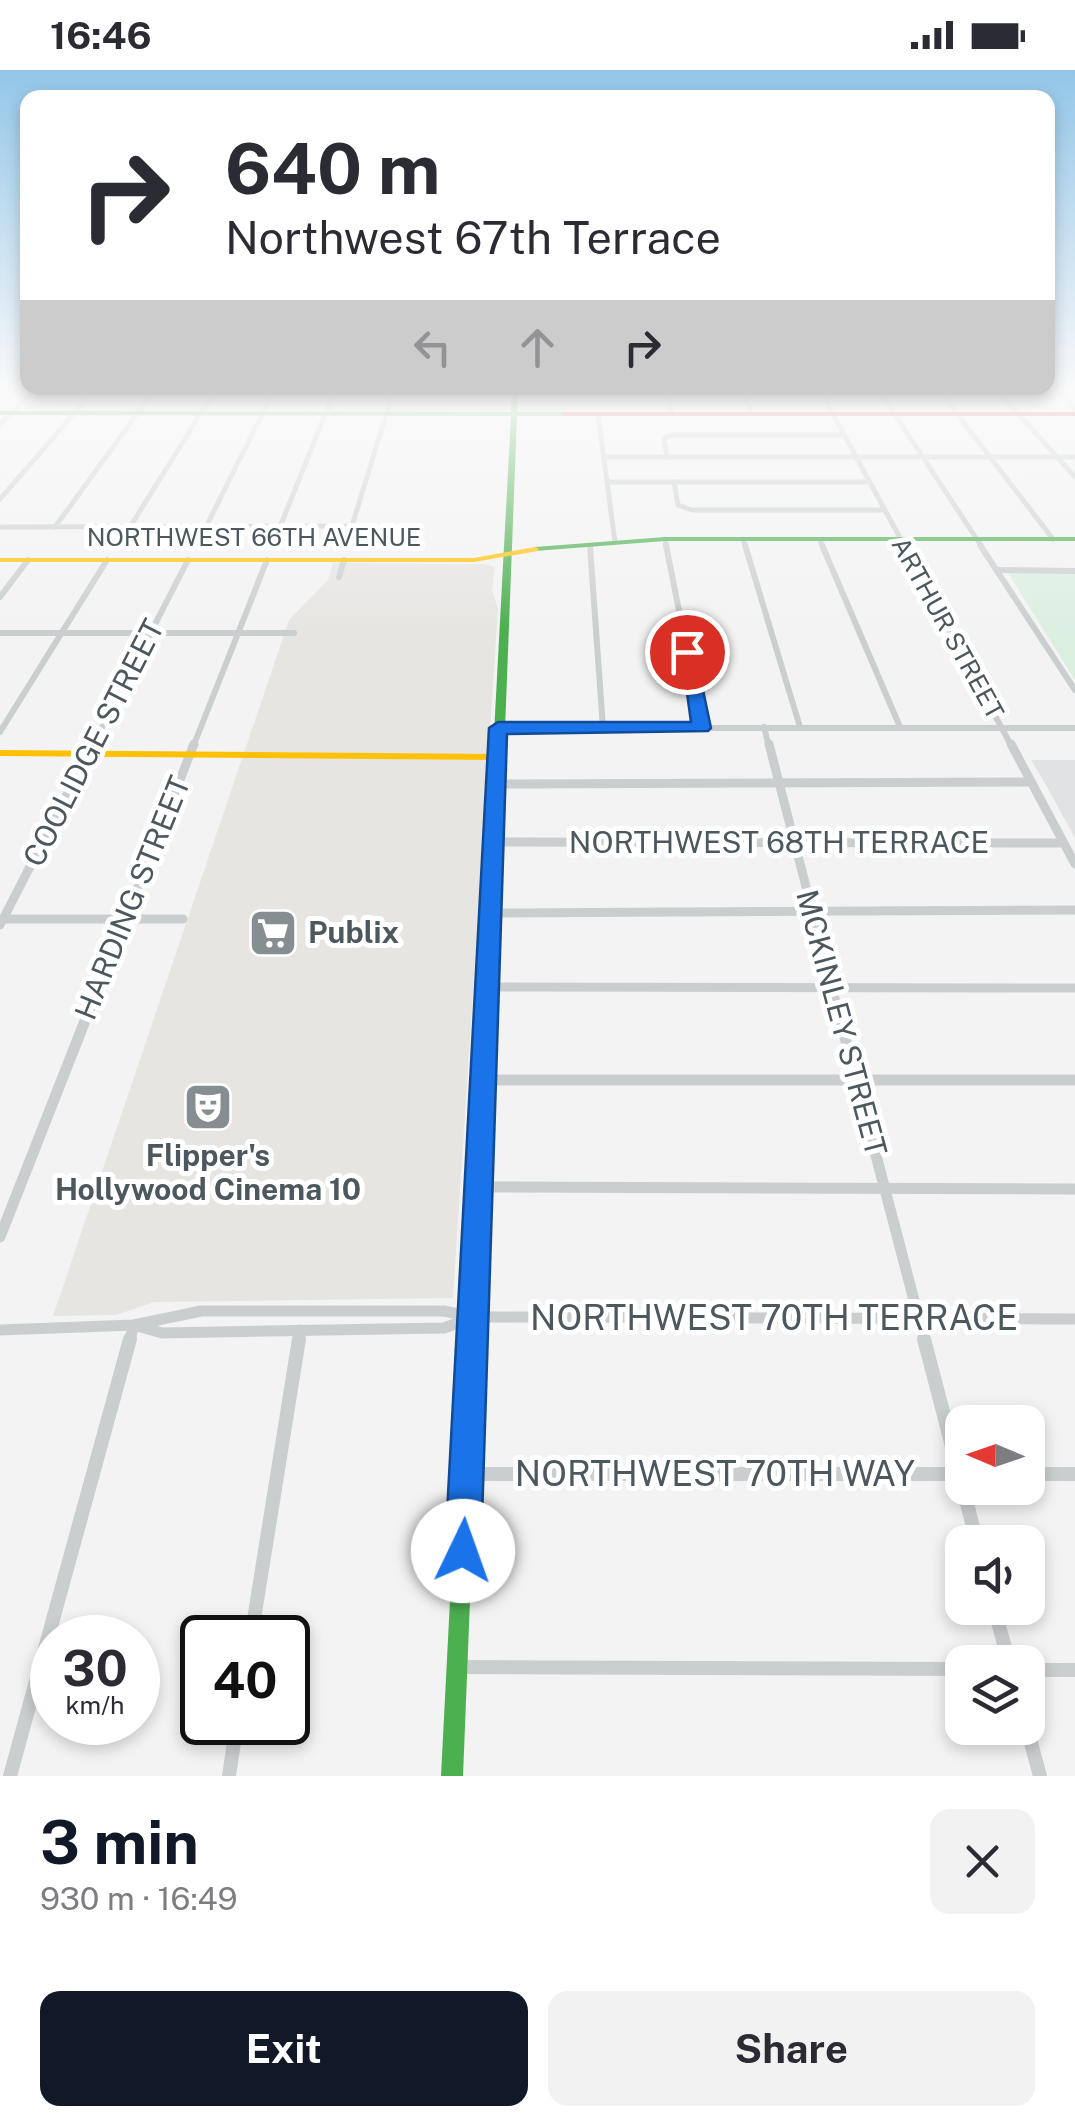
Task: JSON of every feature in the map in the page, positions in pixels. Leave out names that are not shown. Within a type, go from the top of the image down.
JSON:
[{"type":"street","points":[[0,499],[24,472]]},
{"type":"street","points":[[55,526],[94,472]]},
{"type":"street","points":[[130,526],[164,472]]},
{"type":"street","points":[[206,526],[233,472]]},
{"type":"street","points":[[280,526],[302,472]]},
{"type":"street","points":[[0,526],[352,526],[371,472]]},
{"type":"street","points":[[452,1776],[511,472]]},
{"type":"street","points":[[606,472],[615,542]]},
{"type":"street","name":"ARTHUR STREET","points":[[862,472],[1075,864]]},
{"type":"street","points":[[932,472],[1075,690]]},
{"type":"street","points":[[1001,472],[1054,539]]},
{"type":"street","points":[[607,482],[867,482]]},
{"type":"street","points":[[674,482],[678,505],[684,508],[882,510]]},
{"type":"street","points":[[743,539],[800,727]]},
{"type":"street","name":"NORTHWEST 66TH AVENUE","points":[[0,560],[474,560],[508,550],[665,540],[1075,539]]},
{"type":"street","points":[[665,540],[702,728]]},
{"type":"street","points":[[820,540],[900,727]]},
{"type":"street","points":[[590,546],[603,728]]},
{"type":"street","points":[[0,596],[28,560]]},
{"type":"street","points":[[0,732],[108,560]]},
{"type":"street","name":"COOLIDGE STREET","points":[[1,921],[188,560]]},
{"type":"street","name":"HARDING STREET","points":[[0,1237],[268,560]]},
{"type":"street","points":[[339,577],[344,560]]},
{"type":"street","points":[[474,560],[494,563],[508,572]]},
{"type":"street","points":[[999,570],[1075,571]]},
{"type":"street","points":[[0,633],[294,633]]},
{"type":"street","name":"MCKINLEY STREET","points":[[764,727],[945,1417]]},
{"type":"street","points":[[498,728],[1075,728]]},
{"type":"street","points":[[0,753],[497,753]]},
{"type":"street","points":[[496,784],[1031,782]]},
{"type":"street","name":"NORTHWEST 68TH TERRACE","points":[[494,842],[1063,844]]},
{"type":"street","points":[[491,913],[1075,910]]},
{"type":"street","points":[[1,921],[183,918]]},
{"type":"street","points":[[488,988],[1075,988]]},
{"type":"street","points":[[485,1080],[1075,1080]]},
{"type":"street","points":[[480,1187],[1075,1189]]},
{"type":"street","points":[[0,1330],[134,1325],[201,1311],[444,1311],[474,1318]]},
{"type":"street","points":[[134,1325],[162,1333],[444,1328],[474,1318]]},
{"type":"street","name":"NORTHWEST 70TH TERRACE","points":[[474,1318],[1075,1319]]},
{"type":"street","points":[[10,1776],[134,1325]]},
{"type":"street","points":[[255,1615],[300,1330]]},
{"type":"street","name":"NORTHWEST 70TH WAY","points":[[466,1474],[945,1474]]},
{"type":"street","points":[[1045,1474],[1075,1474]]},
{"type":"street","points":[[457,1668],[945,1670]]},
{"type":"street","points":[[1045,1670],[1075,1670]]},
{"type":"street","points":[[229,1776],[234,1745]]},
{"type":"street","points":[[1031,1745],[1040,1776]]},
{"type":"shaded area","points":[[333,563],[495,567],[492,591],[498,608],[453,1298],[154,1302],[116,1315],[53,1316],[289,620],[328,580]]},
{"type":"shaded area","points":[[1031,760],[1075,760],[1075,838],[1042,778]]},
{"type":"green space","points":[[1008,573],[1075,574],[1075,680]]},
{"type":"traffic: fast","points":[[496,808],[511,472]]},
{"type":"traffic: fast","points":[[535,549],[665,539],[1075,539]]},
{"type":"traffic: fast","points":[[452,1776],[476,1249]]},
{"type":"traffic: slow","points":[[0,560],[474,560],[535,549]]},
{"type":"traffic: slow","points":[[0,753],[497,757]]},
{"type":"traffic: slow","points":[[476,1249],[496,808]]},
{"type":"place","name":"Publix","points":[[273,933]]},
{"type":"place","name":"Flipper's Hollywood Cinema 10","points":[[208,1107]]},
{"type":"route","points":[[463,1551],[498,728],[702,728],[687,652]]}]
